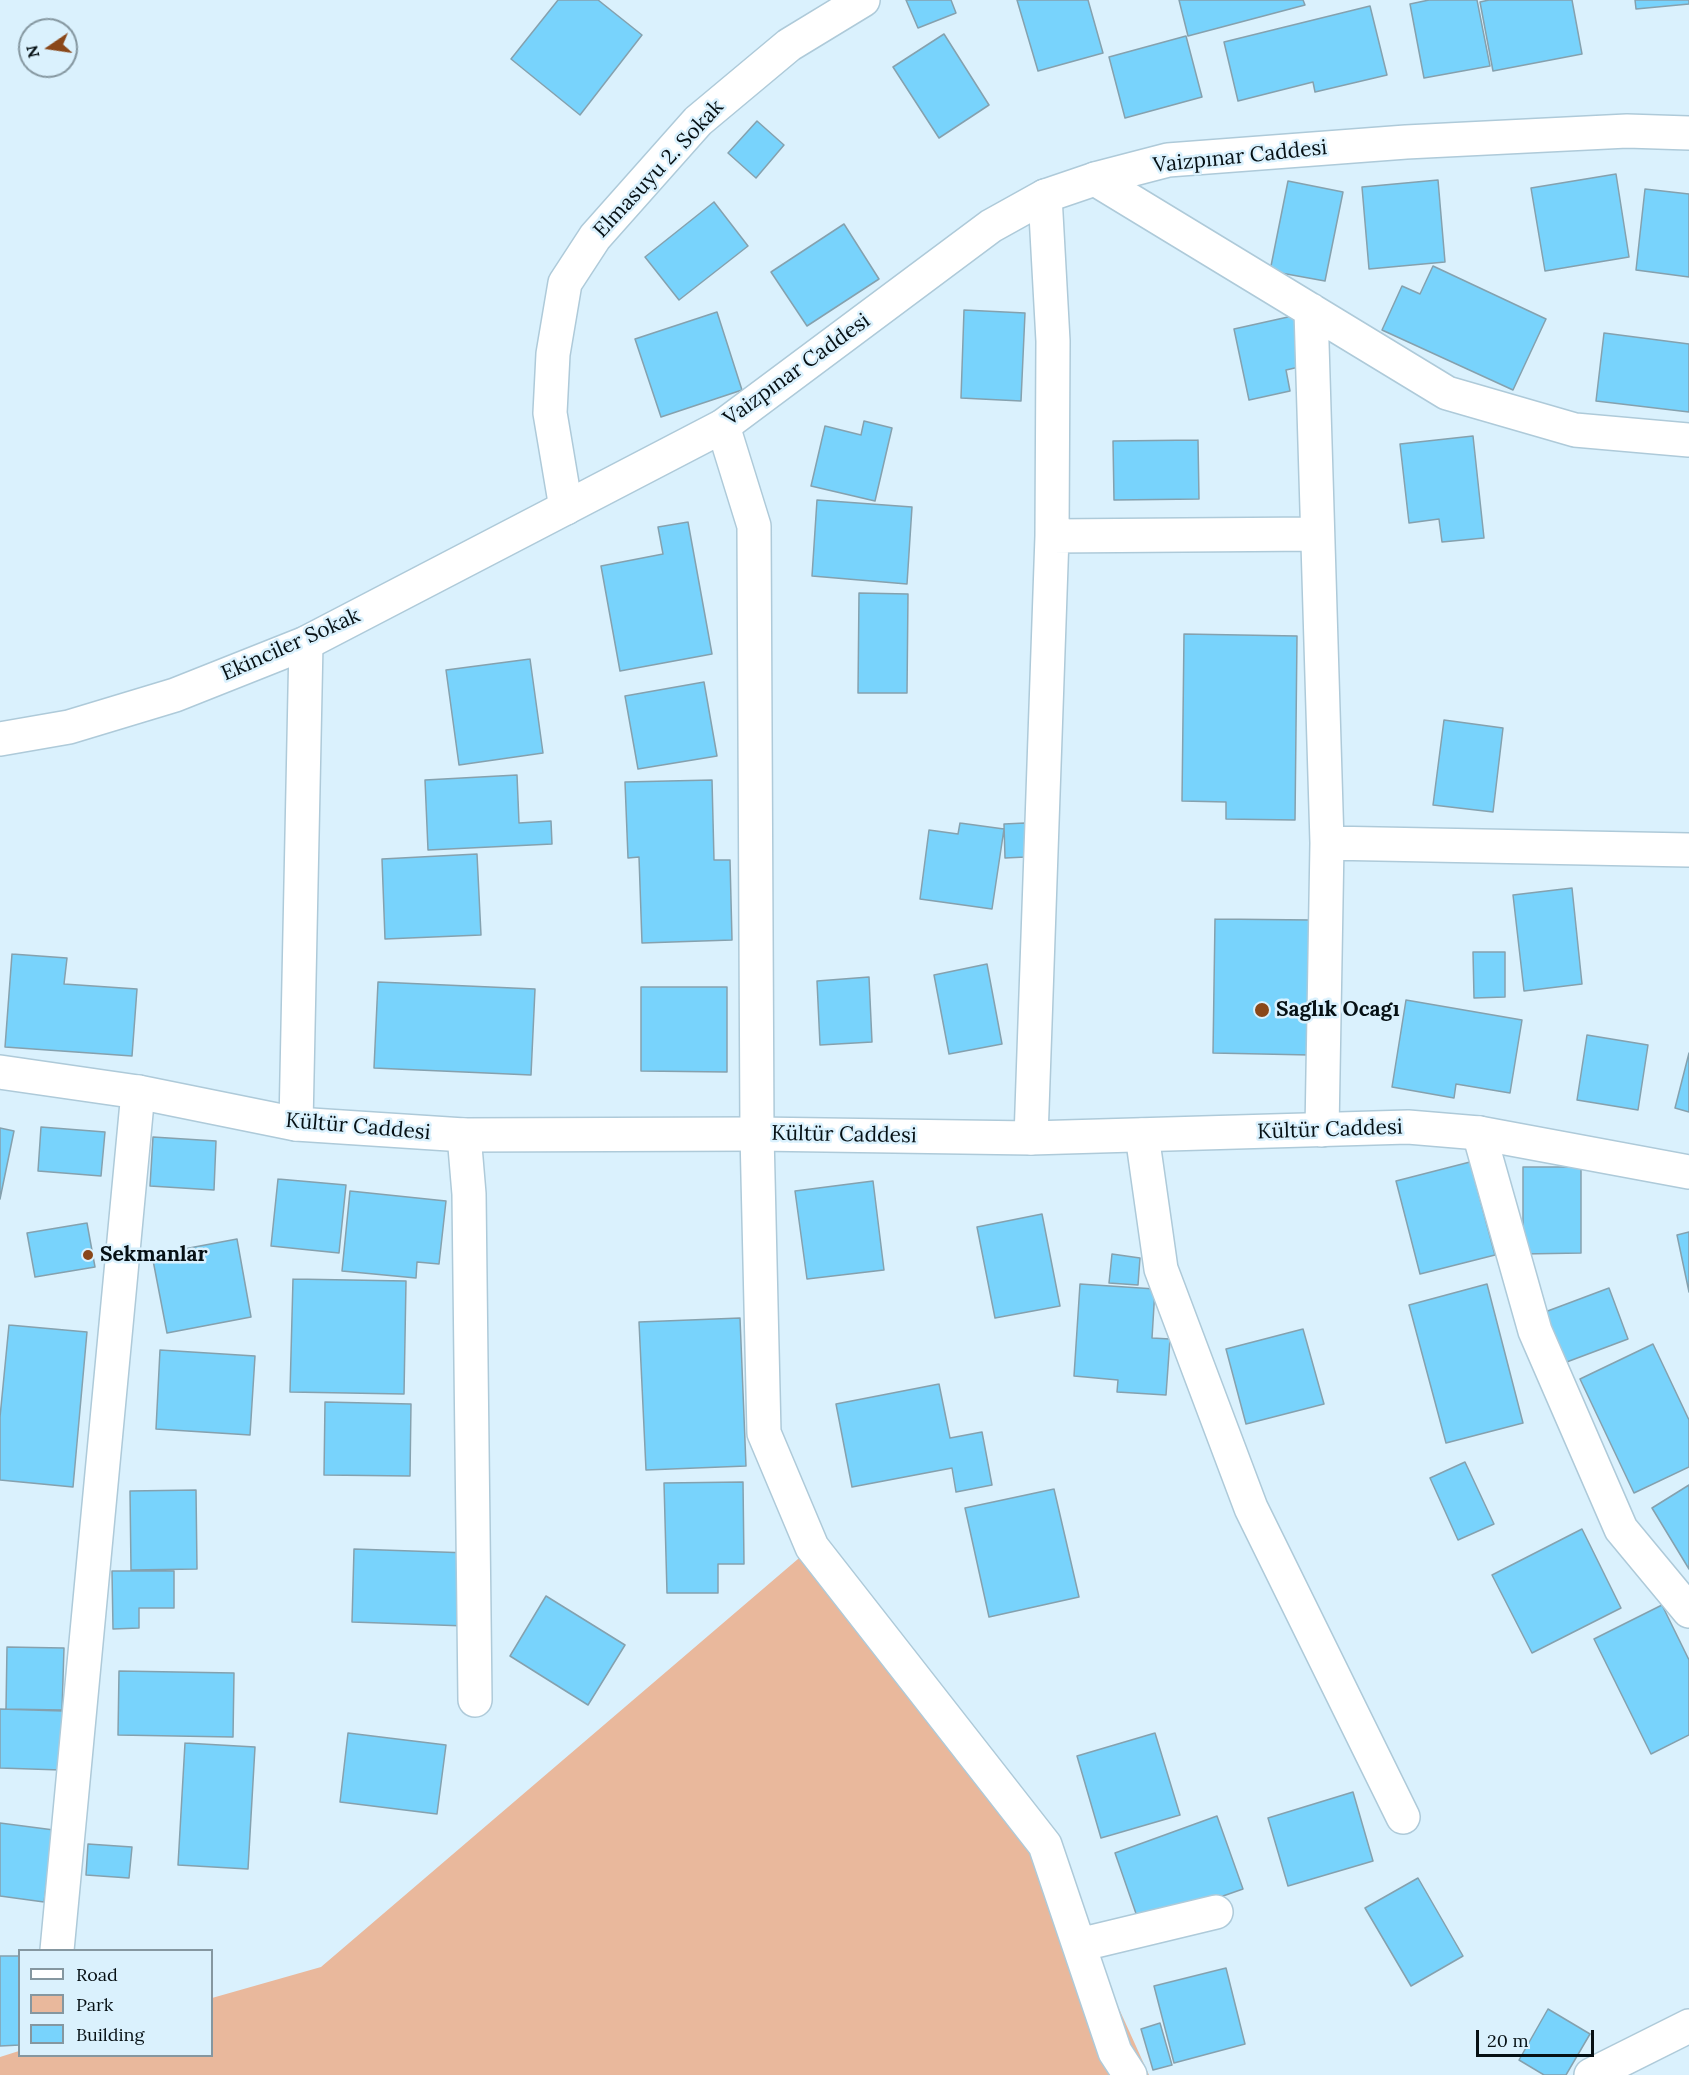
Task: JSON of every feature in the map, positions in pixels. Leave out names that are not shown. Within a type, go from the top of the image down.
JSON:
[{"type":"street","name":"Elmasuyu 2. Sokak","points":[[566,508],[550,413],[553,354],[564,283],[595,237],[698,121],[789,45],[863,0]]},
{"type":"street","name":"Vaizpınar Caddesi","points":[[566,508],[723,426],[991,226],[1045,196],[1095,179],[1168,160],[1268,152],[1627,131],[1689,133]]},
{"type":"street","points":[[1095,179],[1447,393],[1575,430],[1689,440]]},
{"type":"street","points":[[1031,1138],[1052,536],[1053,341],[1045,196]]},
{"type":"street","points":[[1311,309],[1327,843],[1323,1130]]},
{"type":"street","points":[[723,426],[754,526],[757,1134],[764,1433],[812,1547],[1045,1845],[1115,2052],[1130,2075]]},
{"type":"street","name":"Ekinciler Sokak","points":[[0,739],[69,727],[175,695],[306,643],[566,508]]},
{"type":"street","points":[[1052,536],[1317,534]]},
{"type":"street","points":[[296,1124],[306,643]]},
{"type":"street","points":[[1327,843],[1689,850]]},
{"type":"street","name":"Kültür Caddesi","points":[[0,1072],[138,1092],[296,1124],[464,1135],[757,1134],[1031,1138],[1408,1127],[1479,1133],[1689,1172]]},
{"type":"street","points":[[57,1949],[138,1092]]},
{"type":"street","points":[[1479,1133],[1535,1331],[1621,1529],[1689,1611]]},
{"type":"street","points":[[464,1135],[469,1194],[475,1700]]},
{"type":"street","points":[[1142,1135],[1161,1269],[1251,1508],[1403,1817]]},
{"type":"street","points":[[1079,1945],[1216,1912]]},
{"type":"street","points":[[1591,2075],[1689,2026]]},
{"type":"green space","points":[[812,1547],[1045,1845],[1149,2075],[0,2075],[0,2057],[18,2051],[18,2057],[213,2057],[213,1998],[321,1967]]},
{"type":"building","points":[[558,0],[598,0],[642,35],[580,115],[511,59]]},
{"type":"building","points":[[906,0],[951,0],[956,13],[918,28]]},
{"type":"building","points":[[1017,0],[1088,0],[1103,53],[1038,71]]},
{"type":"building","points":[[1179,0],[1303,0],[1305,5],[1188,36]]},
{"type":"building","points":[[1429,0],[1477,0],[1490,66],[1424,78],[1410,4]]},
{"type":"building","points":[[1489,0],[1572,0],[1582,54],[1493,71],[1480,2]]},
{"type":"building","points":[[1635,0],[1689,0],[1689,4],[1636,9]]},
{"type":"building","points":[[1370,6],[1387,75],[1315,92],[1313,82],[1238,101],[1224,42]]},
{"type":"building","points":[[944,34],[989,105],[939,138],[893,67]]},
{"type":"building","points":[[1186,36],[1202,97],[1125,118],[1109,57]]},
{"type":"building","points":[[757,121],[784,145],[756,178],[728,153]]},
{"type":"building","points":[[1616,174],[1629,257],[1545,271],[1531,188]]},
{"type":"building","points":[[1438,180],[1445,262],[1369,269],[1362,187]]},
{"type":"building","points":[[1288,181],[1343,192],[1325,281],[1270,271]]},
{"type":"building","points":[[1645,189],[1689,194],[1689,277],[1636,270]]},
{"type":"building","points":[[714,202],[748,246],[679,300],[645,257]]},
{"type":"building","points":[[844,224],[879,279],[807,326],[771,272]]},
{"type":"building","points":[[1433,266],[1546,319],[1513,390],[1382,330],[1402,286],[1420,294]]},
{"type":"building","points":[[964,310],[1025,313],[1021,401],[961,398]]},
{"type":"building","points":[[717,312],[742,390],[661,417],[635,339]]},
{"type":"building","points":[[1297,315],[1308,365],[1286,370],[1290,391],[1249,400],[1234,329]]},
{"type":"building","points":[[1604,333],[1689,344],[1689,412],[1596,401]]},
{"type":"building","points":[[864,421],[892,428],[875,501],[811,486],[825,426],[861,435]]},
{"type":"building","points":[[1473,436],[1484,538],[1442,542],[1439,519],[1409,523],[1400,444]]},
{"type":"building","points":[[1198,440],[1199,499],[1114,500],[1113,441]]},
{"type":"building","points":[[817,500],[912,507],[907,584],[812,576]]},
{"type":"building","points":[[688,522],[712,654],[620,671],[601,566],[663,554],[658,527]]},
{"type":"building","points":[[859,593],[908,594],[907,693],[858,693]]},
{"type":"building","points":[[1184,634],[1297,636],[1295,820],[1226,819],[1226,802],[1182,801]]},
{"type":"building","points":[[530,659],[543,753],[459,765],[446,670]]},
{"type":"building","points":[[704,682],[717,756],[638,769],[625,696]]},
{"type":"building","points":[[1444,720],[1503,728],[1493,812],[1433,805]]},
{"type":"building","points":[[517,775],[519,823],[551,821],[552,844],[428,850],[425,780]]},
{"type":"building","points":[[712,780],[714,860],[730,860],[732,940],[642,943],[639,857],[628,858],[625,782]]},
{"type":"building","points":[[960,823],[1004,829],[992,909],[920,899],[929,830],[958,834]]},
{"type":"building","points":[[1025,823],[1026,857],[1005,858],[1004,824]]},
{"type":"building","points":[[477,854],[481,935],[385,939],[382,859]]},
{"type":"building","points":[[1572,888],[1582,984],[1524,991],[1513,895]]},
{"type":"building","points":[[1215,919],[1312,920],[1310,1055],[1213,1053]]},
{"type":"building","points":[[1473,952],[1505,952],[1505,997],[1474,998]]},
{"type":"building","points":[[12,954],[67,958],[64,984],[137,989],[132,1056],[5,1047]]},
{"type":"building","points":[[987,964],[1002,1044],[949,1054],[934,975]]},
{"type":"building","points":[[869,977],[872,1042],[820,1045],[817,981]]},
{"type":"building","points":[[378,982],[535,989],[531,1075],[374,1068]]},
{"type":"building","points":[[641,987],[727,987],[727,1072],[641,1071]]},
{"type":"building","points":[[1406,1000],[1522,1020],[1510,1093],[1456,1084],[1454,1098],[1392,1087]]},
{"type":"building","points":[[1587,1035],[1648,1045],[1638,1110],[1577,1100]]},
{"type":"building","points":[[1689,1053],[1689,1112],[1675,1108]]},
{"type":"building","points":[[41,1127],[105,1132],[101,1176],[38,1171]]},
{"type":"building","points":[[0,1128],[14,1131],[0,1199]]},
{"type":"building","points":[[153,1137],[216,1141],[214,1190],[150,1186]]},
{"type":"building","points":[[1470,1162],[1495,1255],[1420,1274],[1396,1181]]},
{"type":"building","points":[[1523,1167],[1581,1167],[1581,1253],[1523,1254]]},
{"type":"building","points":[[278,1179],[346,1185],[339,1253],[271,1246]]},
{"type":"building","points":[[873,1181],[884,1270],[807,1279],[795,1191]]},
{"type":"building","points":[[350,1191],[446,1201],[439,1264],[417,1262],[416,1278],[342,1271]]},
{"type":"building","points":[[1042,1214],[1060,1306],[995,1318],[977,1227]]},
{"type":"building","points":[[87,1223],[95,1267],[35,1277],[27,1233]]},
{"type":"building","points":[[1689,1232],[1689,1292],[1677,1235]]},
{"type":"building","points":[[237,1239],[251,1317],[167,1333],[152,1255]]},
{"type":"building","points":[[1112,1254],[1140,1258],[1138,1285],[1109,1283]]},
{"type":"building","points":[[293,1279],[406,1281],[404,1394],[290,1392]]},
{"type":"building","points":[[1080,1284],[1155,1289],[1152,1338],[1170,1339],[1166,1395],[1117,1392],[1118,1380],[1074,1376]]},
{"type":"building","points":[[1487,1284],[1523,1423],[1446,1443],[1409,1305]]},
{"type":"building","points":[[1609,1288],[1628,1339],[1564,1363],[1545,1312]]},
{"type":"building","points":[[740,1318],[746,1466],[646,1470],[639,1322]]},
{"type":"building","points":[[9,1325],[87,1332],[73,1487],[0,1480],[0,1417]]},
{"type":"building","points":[[1303,1329],[1324,1404],[1246,1424],[1226,1349]]},
{"type":"building","points":[[1653,1344],[1689,1420],[1689,1467],[1634,1493],[1580,1379]]},
{"type":"building","points":[[160,1350],[255,1356],[250,1435],[156,1429]]},
{"type":"building","points":[[939,1384],[950,1438],[982,1432],[992,1485],[956,1492],[952,1468],[852,1487],[836,1404]]},
{"type":"building","points":[[325,1402],[411,1404],[410,1476],[324,1475]]},
{"type":"building","points":[[1465,1462],[1494,1524],[1458,1540],[1430,1478]]},
{"type":"building","points":[[743,1482],[744,1564],[718,1564],[718,1593],[667,1593],[664,1483]]},
{"type":"building","points":[[1689,1485],[1689,1569],[1652,1508]]},
{"type":"building","points":[[1054,1489],[1079,1597],[989,1617],[965,1508]]},
{"type":"building","points":[[196,1490],[197,1569],[131,1570],[130,1491]]},
{"type":"building","points":[[1582,1529],[1621,1608],[1532,1653],[1492,1575]]},
{"type":"building","points":[[354,1549],[469,1553],[466,1626],[352,1622]]},
{"type":"building","points":[[112,1571],[174,1571],[174,1608],[139,1608],[139,1628],[113,1629]]},
{"type":"building","points":[[546,1596],[625,1645],[588,1705],[510,1656]]},
{"type":"building","points":[[1662,1605],[1689,1660],[1689,1735],[1651,1754],[1594,1639]]},
{"type":"building","points":[[7,1647],[64,1648],[62,1710],[6,1709]]},
{"type":"building","points":[[119,1671],[234,1673],[233,1737],[118,1735]]},
{"type":"building","points":[[0,1709],[63,1711],[61,1770],[0,1768]]},
{"type":"building","points":[[348,1733],[446,1745],[437,1814],[340,1802]]},
{"type":"building","points":[[1155,1733],[1180,1815],[1101,1838],[1077,1756]]},
{"type":"building","points":[[185,1743],[255,1747],[248,1869],[178,1865]]},
{"type":"building","points":[[1353,1792],[1373,1861],[1288,1886],[1268,1818]]},
{"type":"building","points":[[1217,1816],[1243,1889],[1140,1925],[1115,1853]]},
{"type":"building","points":[[0,1823],[54,1830],[44,1902],[0,1896]]},
{"type":"building","points":[[88,1844],[132,1847],[129,1878],[86,1875]]},
{"type":"building","points":[[1418,1878],[1463,1956],[1411,1986],[1365,1908]]},
{"type":"building","points":[[0,1956],[18,1956],[18,2045],[0,2046]]},
{"type":"building","points":[[1226,1968],[1245,2044],[1174,2063],[1154,1986]]},
{"type":"building","points":[[1548,2009],[1590,2034],[1566,2075],[1544,2075],[1519,2060]]},
{"type":"building","points":[[1160,2023],[1172,2065],[1153,2070],[1141,2029]]},
{"type":"place","name":"Saglık Ocagı","points":[[1262,1010]]},
{"type":"place","name":"Sekmanlar","points":[[88,1255]]}]
